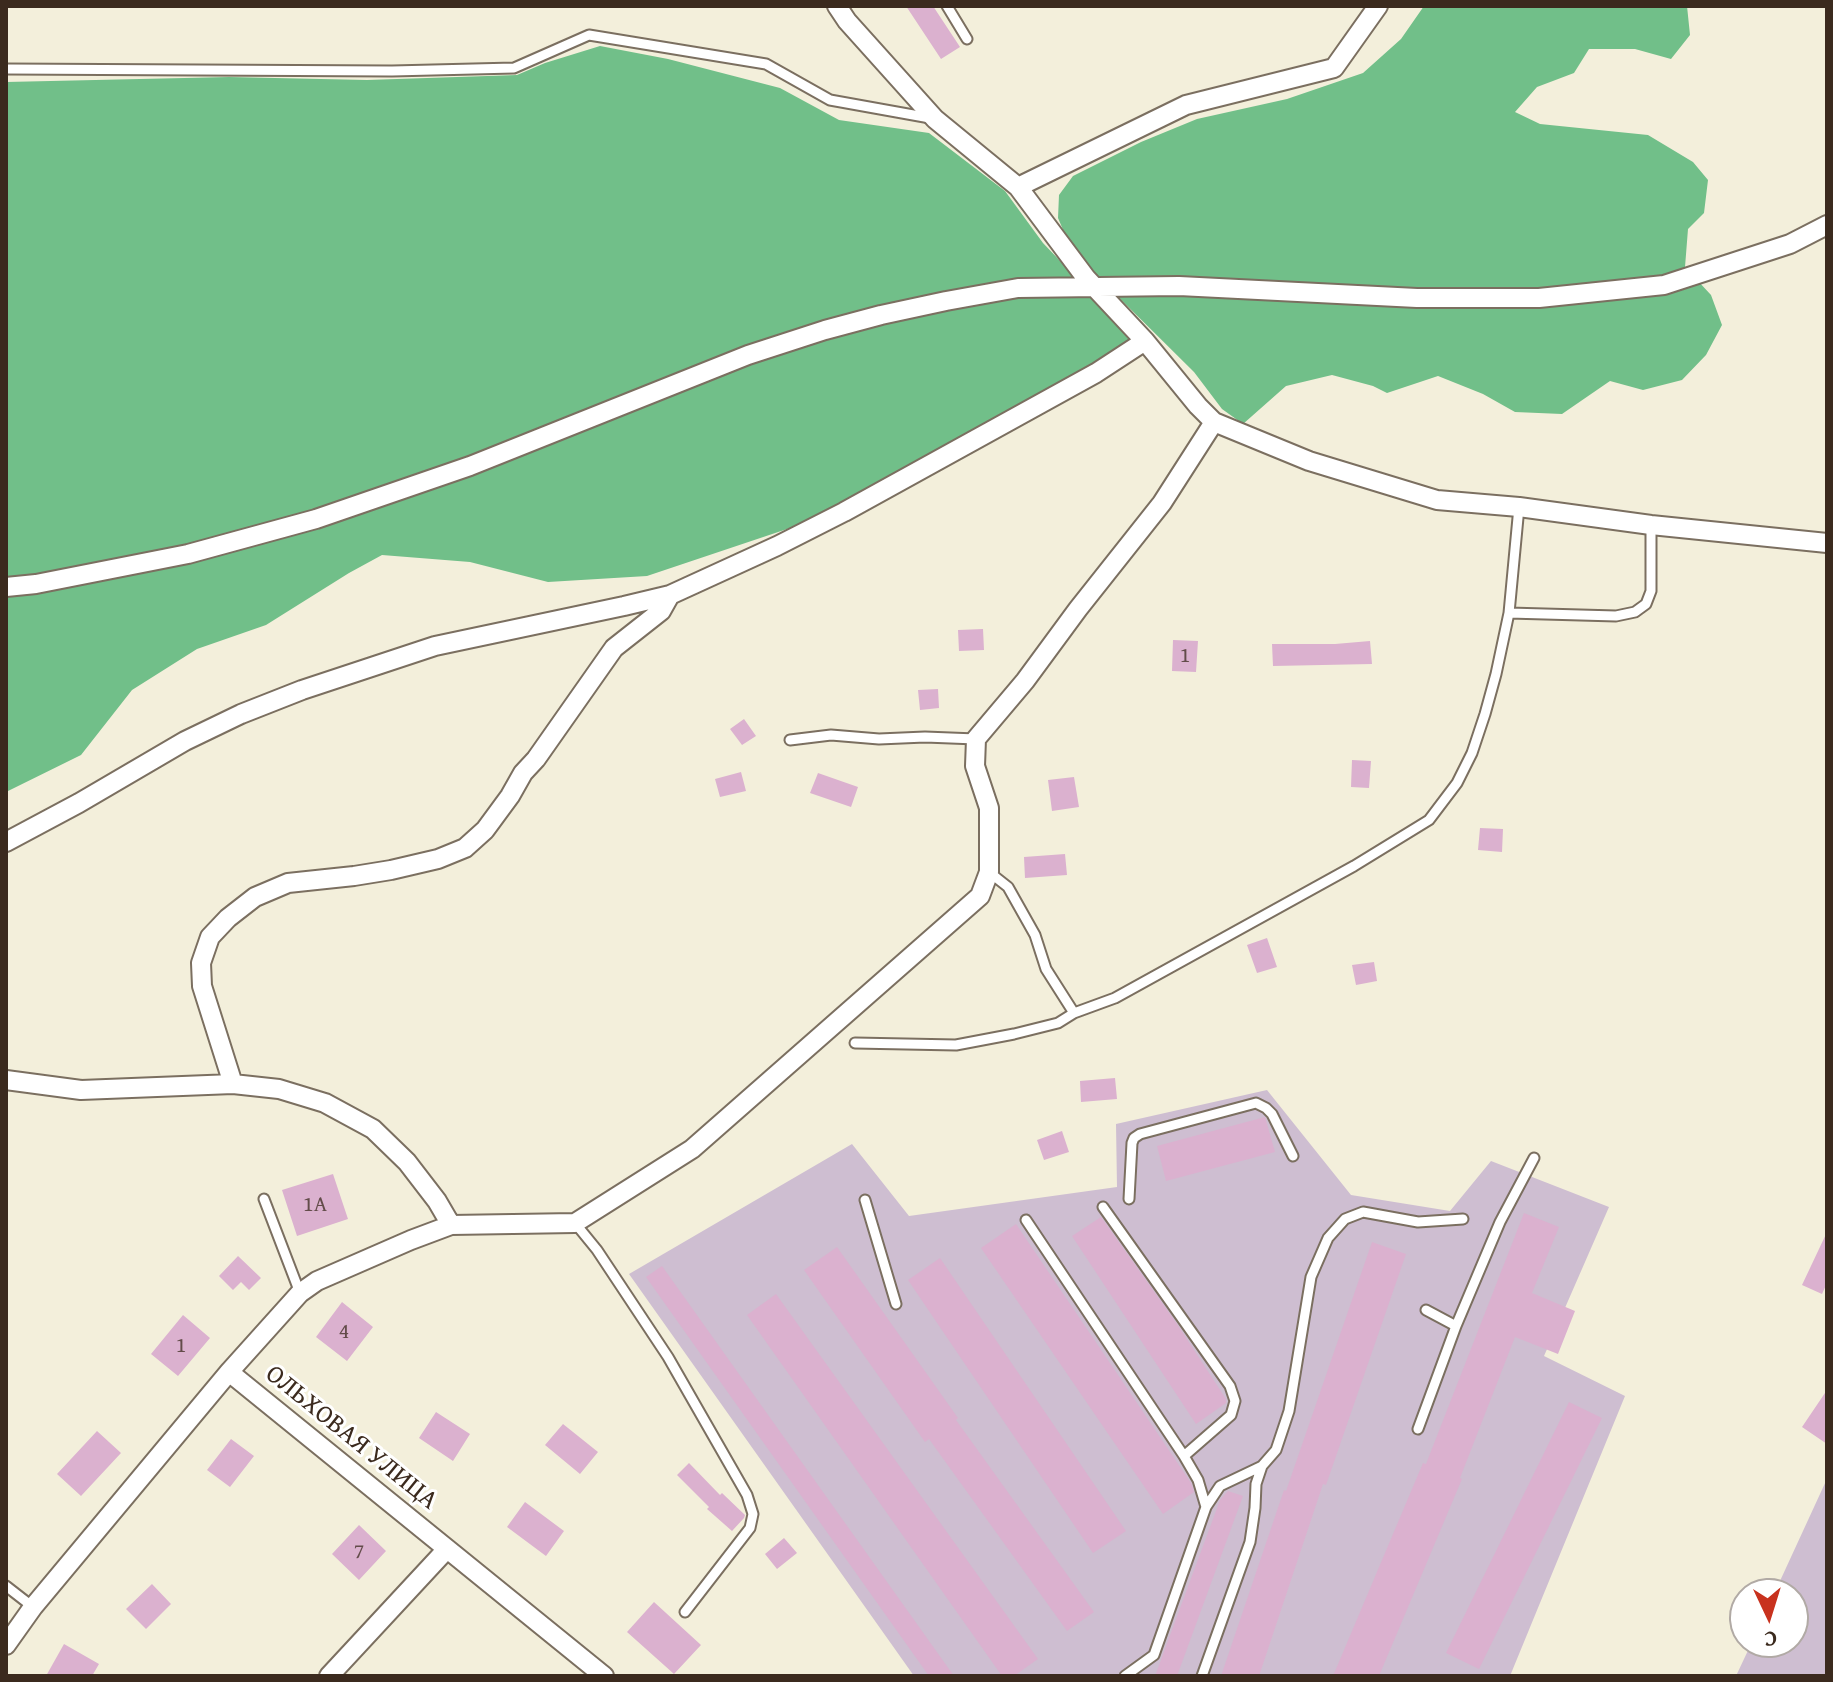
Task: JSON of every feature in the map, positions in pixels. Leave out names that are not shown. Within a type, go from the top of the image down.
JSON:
[{"type":"street","points":[[837,6],[935,119],[1018,187],[1094,287],[1214,422],[1309,461],[1437,500],[1827,543]]},
{"type":"street","points":[[1018,187],[1186,105],[1334,68],[1378,6]]},
{"type":"street","points":[[6,587],[36,584],[188,554],[316,519],[470,466],[748,355],[825,330],[920,306],[1018,288],[1094,287],[1179,286],[1417,298],[1539,298],[1664,285],[1790,244],[1827,225]]},
{"type":"street","points":[[6,842],[185,741],[302,690],[435,646],[670,595],[844,512],[1083,380],[1145,341]]},
{"type":"street","points":[[229,1372],[300,1293],[317,1281],[451,1225],[575,1223],[692,1149],[980,896],[989,872],[989,808],[975,766],[976,739],[1025,681],[1162,503],[1214,422]]},
{"type":"street","points":[[233,1084],[202,986],[201,963],[210,937],[255,897],[288,883],[391,870],[438,859],[465,848],[485,830],[614,648],[661,611],[670,595]]},
{"type":"street","points":[[6,1080],[81,1090],[233,1084],[279,1089],[325,1103],[373,1129],[407,1162],[451,1225]]},
{"type":"street","name":"ОЛЬХОВАЯ УЛИЦА","points":[[6,1645],[33,1607],[229,1372],[604,1676]]},
{"type":"street","points":[[329,1676],[446,1550]]},
{"type":"lane","points":[[947,6],[967,39]]},
{"type":"lane","points":[[6,69],[392,71],[514,68],[589,35],[766,64],[830,100],[935,119]]},
{"type":"lane","points":[[855,1043],[956,1045],[1058,1023],[1074,1013],[1115,998],[1354,866],[1429,820],[1457,783],[1472,753],[1496,674],[1509,613],[1519,507]]},
{"type":"lane","points":[[1509,613],[1616,616],[1635,612],[1646,604],[1651,591],[1651,525]]},
{"type":"lane","points":[[790,740],[831,735],[879,739],[976,739]]},
{"type":"lane","points":[[989,872],[1008,887],[1035,935],[1046,969],[1074,1013]]},
{"type":"lane","points":[[1129,1199],[1134,1138],[1256,1103],[1272,1114],[1293,1156]]},
{"type":"lane","points":[[1418,1429],[1456,1326],[1500,1222],[1534,1158]]},
{"type":"lane","points":[[264,1199],[300,1293]]},
{"type":"lane","points":[[865,1200],[896,1304]]},
{"type":"lane","points":[[1103,1207],[1230,1386],[1235,1401],[1231,1415],[1184,1456]]},
{"type":"lane","points":[[1202,1676],[1250,1542],[1256,1484],[1262,1466],[1276,1450],[1289,1411],[1311,1277],[1328,1238],[1345,1219],[1363,1212],[1418,1222],[1463,1219]]},
{"type":"lane","points":[[1026,1220],[1184,1456],[1198,1480],[1206,1507]]},
{"type":"lane","points":[[575,1223],[597,1250],[668,1357],[747,1495],[753,1514],[750,1528],[685,1612]]},
{"type":"lane","points":[[1426,1310],[1456,1326]]},
{"type":"lane","points":[[1125,1676],[1154,1655],[1206,1507],[1220,1486],[1262,1466]]},
{"type":"lane","points":[[6,1586],[33,1607]]},
{"type":"shaded area","points":[[1267,1090],[1351,1195],[1450,1211],[1491,1161],[1609,1207],[1544,1356],[1625,1396],[1510,1676],[914,1676],[629,1274],[852,1144],[909,1216],[1117,1187],[1116,1124]]},
{"type":"shaded area","points":[[1826,1481],[1827,1676],[1736,1676],[1744,1658],[1809,1658],[1809,1578],[1781,1578]]},
{"type":"green space","points":[[1424,6],[1687,6],[1690,35],[1671,59],[1635,49],[1589,49],[1574,73],[1537,87],[1515,112],[1540,124],[1648,135],[1693,162],[1708,180],[1704,213],[1688,229],[1685,267],[1711,295],[1722,325],[1706,355],[1682,380],[1643,390],[1610,381],[1562,414],[1515,412],[1483,394],[1438,376],[1387,393],[1332,375],[1286,386],[1243,424],[1222,409],[1194,372],[1086,265],[1067,239],[1058,218],[1059,195],[1073,176],[1141,142],[1197,119],[1287,99],[1363,73],[1401,39]]},
{"type":"green space","points":[[600,46],[668,59],[780,88],[839,120],[929,133],[1005,191],[1043,243],[1142,341],[805,523],[647,576],[548,582],[470,562],[382,555],[266,625],[197,649],[132,690],[81,755],[6,792],[6,82],[229,77],[367,80],[517,75]]},
{"type":"building","points":[[906,6],[933,6],[960,47],[941,59]]},
{"type":"building","points":[[983,629],[984,650],[959,651],[958,630]]},
{"type":"building","points":[[1173,640],[1198,641],[1196,672],[1172,671]]},
{"type":"building","points":[[1370,641],[1372,664],[1273,666],[1272,644]]},
{"type":"building","points":[[938,689],[939,708],[920,710],[918,690]]},
{"type":"building","points":[[744,719],[756,736],[742,745],[730,729]]},
{"type":"building","points":[[1352,760],[1371,761],[1369,788],[1351,787]]},
{"type":"building","points":[[741,772],[746,791],[720,797],[715,779]]},
{"type":"building","points":[[818,773],[858,787],[851,807],[810,793]]},
{"type":"building","points":[[1074,777],[1079,807],[1052,811],[1048,780]]},
{"type":"building","points":[[1480,828],[1503,829],[1502,852],[1478,850]]},
{"type":"building","points":[[1065,854],[1067,875],[1025,878],[1024,857]]},
{"type":"building","points":[[1267,938],[1277,967],[1257,973],[1247,945]]},
{"type":"building","points":[[1374,962],[1377,981],[1356,985],[1352,965]]},
{"type":"building","points":[[1115,1078],[1117,1099],[1081,1102],[1080,1081]]},
{"type":"building","points":[[1265,1117],[1275,1152],[1166,1181],[1157,1146]]},
{"type":"building","points":[[1062,1131],[1069,1152],[1044,1160],[1037,1140]]},
{"type":"building","points":[[333,1174],[348,1219],[297,1236],[282,1190]]},
{"type":"building","points":[[1524,1213],[1559,1227],[1532,1293],[1575,1311],[1558,1354],[1515,1337],[1462,1479],[1379,1676],[1333,1676],[1423,1463],[1426,1464]]},
{"type":"building","points":[[1101,1217],[1226,1399],[1226,1403],[1196,1424],[1072,1236]]},
{"type":"building","points":[[1016,1224],[1191,1483],[1194,1492],[1163,1514],[981,1248]]},
{"type":"building","points":[[1827,1232],[1827,1283],[1822,1294],[1802,1285]]},
{"type":"building","points":[[1372,1242],[1406,1254],[1326,1485],[1323,1484],[1259,1676],[1221,1676],[1284,1490]]},
{"type":"building","points":[[837,1247],[1094,1612],[1067,1631],[929,1439],[925,1442],[804,1270]]},
{"type":"building","points":[[238,1256],[261,1278],[249,1290],[241,1282],[233,1290],[219,1276]]},
{"type":"building","points":[[940,1258],[1126,1531],[1093,1553],[908,1280]]},
{"type":"building","points":[[662,1266],[954,1676],[929,1676],[646,1277]]},
{"type":"building","points":[[776,1294],[1038,1659],[1014,1676],[1002,1676],[747,1315]]},
{"type":"building","points":[[342,1302],[373,1327],[347,1361],[316,1337]]},
{"type":"building","points":[[183,1315],[210,1338],[178,1376],[151,1354]]},
{"type":"building","points":[[1827,1390],[1827,1444],[1802,1427]]},
{"type":"building","points":[[1569,1402],[1602,1418],[1479,1669],[1446,1653]]},
{"type":"building","points":[[436,1412],[470,1434],[453,1461],[419,1438]]},
{"type":"building","points":[[563,1424],[598,1452],[580,1474],[545,1445]]},
{"type":"building","points":[[97,1431],[121,1453],[81,1496],[57,1474]]},
{"type":"building","points":[[231,1439],[254,1456],[230,1487],[207,1470]]},
{"type":"building","points":[[689,1463],[745,1515],[732,1531],[707,1509],[709,1507],[677,1475]]},
{"type":"building","points":[[1228,1491],[1243,1496],[1177,1676],[1155,1676],[1220,1500]]},
{"type":"building","points":[[525,1502],[564,1531],[546,1556],[507,1527]]},
{"type":"building","points":[[359,1525],[386,1551],[359,1580],[332,1554]]},
{"type":"building","points":[[784,1538],[797,1553],[777,1569],[765,1554]]},
{"type":"building","points":[[152,1584],[171,1604],[146,1629],[126,1609]]},
{"type":"building","points":[[654,1602],[701,1645],[674,1674],[627,1632]]},
{"type":"building","points":[[64,1644],[99,1664],[92,1676],[46,1676]]}]
